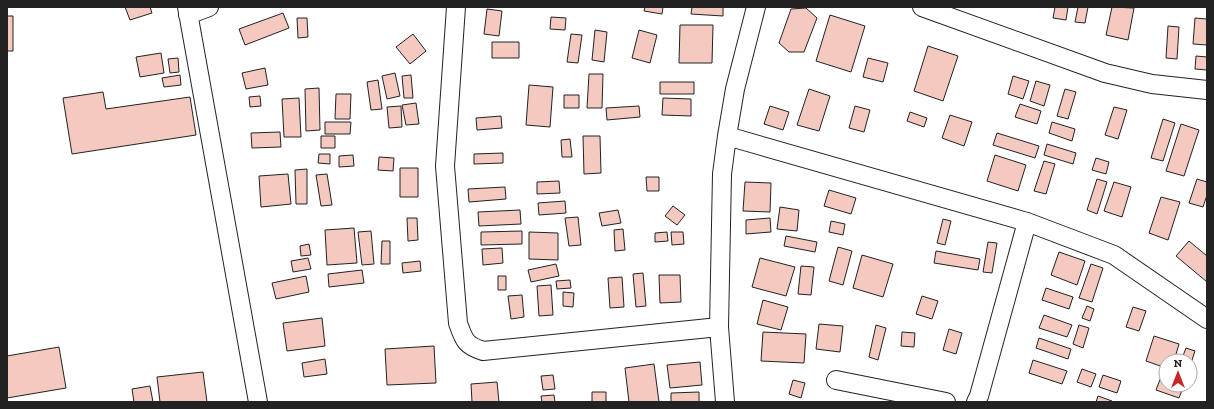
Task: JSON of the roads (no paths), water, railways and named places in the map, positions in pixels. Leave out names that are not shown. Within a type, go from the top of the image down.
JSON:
[{"type":"street","points":[[208,7],[188,11],[258,402]]},
{"type":"street","points":[[456,7],[445,166],[458,323],[464,339],[472,347],[483,351],[719,327]]},
{"type":"street","points":[[725,402],[719,327],[722,174],[735,89],[756,7]]},
{"type":"street","points":[[922,7],[1105,73],[1152,84],[1207,90]]},
{"type":"street","points":[[727,136],[1027,222],[1114,255],[1207,319]]},
{"type":"street","points":[[976,402],[979,396],[1027,222]]},
{"type":"street","points":[[836,380],[946,402]]}]
